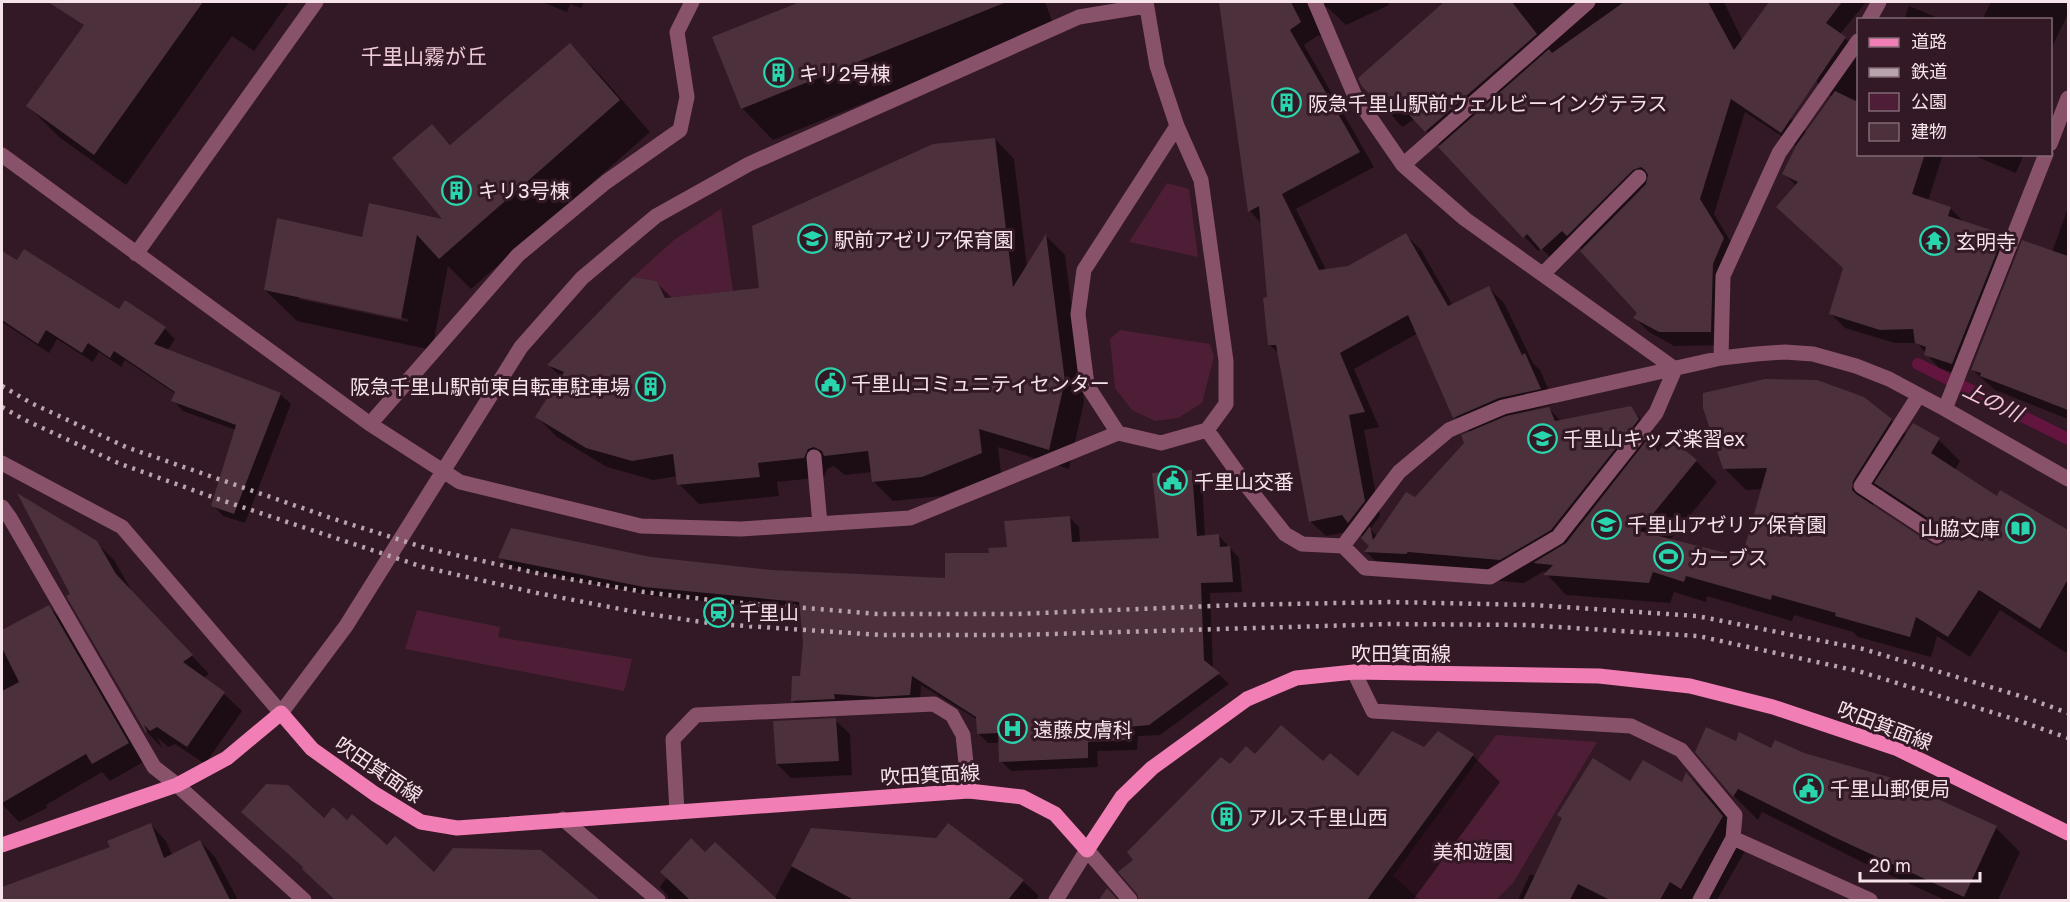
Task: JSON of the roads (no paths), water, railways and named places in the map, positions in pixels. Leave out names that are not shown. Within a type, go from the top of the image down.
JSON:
[{"type":"main road","name":"吹田箕面線","points":[[281,713],[312,749],[375,794],[421,822],[458,828],[969,791],[1022,797],[1055,814],[1087,850],[1122,797],[1152,768],[1247,699],[1296,678],[1354,672],[1599,676],[1689,686],[1773,707],[1898,750],[2068,833]]},
{"type":"main road","points":[[2,844],[177,785],[227,758],[281,713]]},
{"type":"street","points":[[136,254],[316,2]]},
{"type":"street","points":[[369,424],[518,255],[606,182],[680,130],[687,97],[677,32],[692,2]]},
{"type":"street","points":[[1316,2],[1354,94],[1403,165],[1465,219],[1676,369]]},
{"type":"street","points":[[1403,165],[1588,2]]},
{"type":"street","points":[[1870,18],[1879,2]]},
{"type":"street","points":[[2,155],[369,424],[460,482],[641,526],[741,529],[910,518],[1118,433],[1161,443],[1207,430],[1226,404],[1226,361],[1201,180],[1178,126],[1157,66],[1146,4],[1079,17],[748,164],[656,216],[582,278],[521,347],[467,431],[346,626],[281,713],[122,526],[2,463]]},
{"type":"street","points":[[1721,358],[1723,276],[1779,153],[1857,42]]},
{"type":"street","points":[[2052,139],[2068,98]]},
{"type":"street","points":[[1118,433],[1087,385],[1078,314],[1084,270],[1178,126]]},
{"type":"street","points":[[1945,408],[2045,156]]},
{"type":"street","points":[[1543,274],[1639,177]]},
{"type":"street","points":[[1343,546],[1399,472],[1449,430],[1503,407],[1721,358],[1785,352],[1814,354],[1856,366],[1945,408],[2068,479]]},
{"type":"street","points":[[1207,430],[1285,534],[1302,544],[1343,546],[1365,568],[1490,578],[1558,537],[1656,413],[1676,369]]},
{"type":"street","points":[[1919,395],[1861,486],[1937,536]]},
{"type":"street","points":[[814,456],[820,524]]},
{"type":"street","points":[[2,507],[154,767],[304,900]]},
{"type":"street","points":[[1354,672],[1373,711],[1631,726],[1681,750],[1735,815],[1733,838],[1700,900]]},
{"type":"street","points":[[677,812],[673,739],[696,715],[934,704],[952,715],[963,735],[969,791]]},
{"type":"street","points":[[563,819],[658,900]]},
{"type":"street","points":[[1733,838],[1870,900]]},
{"type":"street","points":[[1056,900],[1087,850],[1130,900]]},
{"type":"waterway","name":"上の川","points":[[1918,364],[2068,439]]},
{"type":"railway","points":[[2,386],[31,403],[126,447],[334,519],[429,549],[541,574],[644,592],[720,601],[877,614],[1018,614],[1235,605],[1390,602],[1534,605],[1697,616],[1863,649],[2027,698],[2068,713]]},
{"type":"railway","points":[[2,407],[118,463],[215,498],[423,567],[537,593],[641,613],[716,624],[881,635],[1018,635],[1391,624],[1527,625],[1698,636],[1858,671],[2068,738]]},
{"type":"place","name":"キリ2号棟","points":[[778,73]]},
{"type":"place","name":"阪急千里山駅前ウェルビーイングテラス","points":[[1287,103]]},
{"type":"place","name":"キリ3号棟","points":[[457,190]]},
{"type":"place","name":"駅前アゼリア保育園","points":[[813,239]]},
{"type":"place","name":"玄明寺","points":[[1935,241]]},
{"type":"place","name":"千里山コミュニティセンター","points":[[830,383]]},
{"type":"place","name":"阪急千里山駅前東自転車駐車場","points":[[651,386]]},
{"type":"place","name":"千里山キッズ楽習ex","points":[[1542,438]]},
{"type":"place","name":"千里山交番","points":[[1173,481]]},
{"type":"place","name":"千里山アゼリア保育園","points":[[1606,524]]},
{"type":"place","name":"山脇文庫","points":[[2021,528]]},
{"type":"place","name":"カーブス","points":[[1668,557]]},
{"type":"place","name":"千里山","points":[[718,612]]},
{"type":"place","name":"遠藤皮膚科","points":[[1012,729]]},
{"type":"place","name":"千里山郵便局","points":[[1809,788]]},
{"type":"place","name":"アルス千里山西","points":[[1227,817]]},
{"type":"district","name":"千里山霧が丘","points":[[424,56]]},
{"type":"park label","name":"美和遊園","points":[[1473,851]]}]
